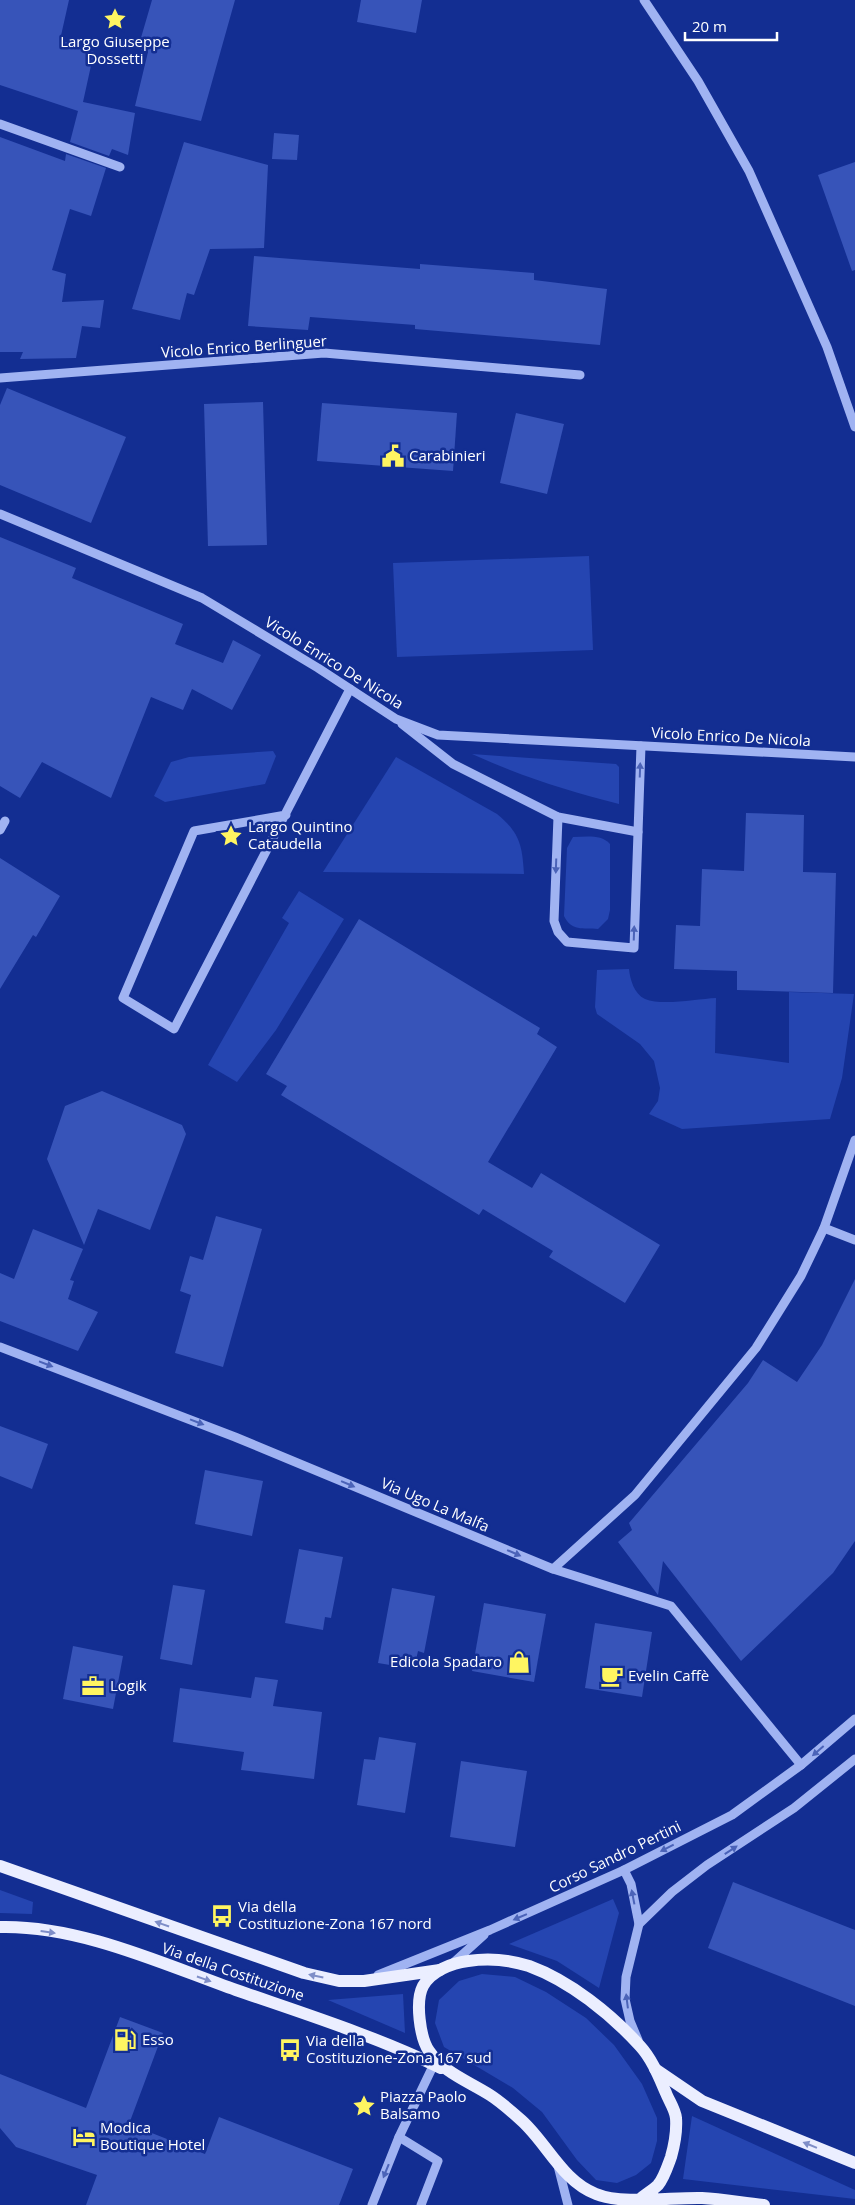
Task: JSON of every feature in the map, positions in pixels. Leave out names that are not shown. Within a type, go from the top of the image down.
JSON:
[{"type":"main road","name":"Via della Costituzione","points":[[0,1866],[304,1973],[339,1981],[364,1981],[440,1970]]},
{"type":"main road","name":"Via della Costituzione","points":[[0,1928],[14,1927],[70,1935],[130,1953],[386,2043],[434,2064],[491,2096],[522,2120],[542,2140],[557,2163],[579,2185],[597,2195],[631,2201]]},
{"type":"main road","points":[[448,2072],[428,2051],[422,2036],[419,2010],[423,1986],[440,1970],[453,1963],[498,1960],[529,1966],[568,1985],[602,2011],[641,2047],[654,2068],[676,2115],[676,2140],[658,2184],[631,2201]]},
{"type":"main road","points":[[654,2068],[702,2101],[855,2163]]},
{"type":"main road","points":[[631,2201],[703,2198],[764,2205]]},
{"type":"street","points":[[644,0],[698,81],[749,171],[827,347],[855,427]]},
{"type":"street","points":[[0,124],[120,167]]},
{"type":"street","name":"Vicolo Enrico Berlinguer","points":[[0,378],[324,354],[580,375]]},
{"type":"street","name":"Vicolo Enrico De Nicola","points":[[0,514],[202,598],[396,719],[438,735],[855,757]]},
{"type":"street","points":[[286,815],[194,830],[123,998],[174,1029],[286,815],[350,689]]},
{"type":"street","points":[[396,719],[453,764],[558,818],[638,832]]},
{"type":"street","points":[[558,818],[554,921],[558,932],[567,942],[634,948],[641,746]]},
{"type":"street","points":[[0,830],[5,822]]},
{"type":"street","points":[[553,1569],[635,1495],[756,1348],[801,1276],[824,1228],[855,1140]]},
{"type":"street","points":[[824,1228],[855,1240]]},
{"type":"street","name":"Via Ugo La Malfa","points":[[0,1347],[235,1437],[553,1569],[671,1606],[801,1765]]},
{"type":"street","name":"Corso Sandro Pertini","points":[[364,1981],[490,1930],[624,1870],[732,1815],[801,1765],[855,1719]]},
{"type":"street","points":[[639,1924],[672,1892],[707,1865],[794,1808],[855,1759]]},
{"type":"street","points":[[624,1870],[631,1884],[639,1924],[626,1977],[625,1999],[630,2021],[641,2047]]},
{"type":"street","points":[[453,1963],[490,1930]]},
{"type":"street","points":[[372,2205],[399,2137],[434,2064]]},
{"type":"street","points":[[399,2137],[438,2161],[421,2205]]},
{"type":"street","points":[[557,2163],[568,2205]]},
{"type":"shaded area","points":[[589,556],[593,650],[397,657],[393,563]]},
{"type":"shaded area","points":[[273,751],[276,756],[265,784],[165,802],[154,796],[171,762],[189,757]]},
{"type":"shaded area","points":[[472,754],[616,764],[619,767],[619,804],[544,782]]},
{"type":"shaded area","points":[[396,757],[497,814],[505,821],[511,827],[521,847],[524,874],[323,872]]},
{"type":"shaded area","points":[[573,837],[598,837],[610,844],[610,910],[608,919],[598,929],[574,926],[564,916],[567,848]]},
{"type":"shaded area","points":[[299,891],[344,919],[276,1030],[237,1082],[208,1065],[289,923],[282,918]]},
{"type":"shaded area","points":[[629,969],[635,990],[645,999],[670,1002],[716,998],[715,1053],[789,1063],[789,992],[854,994],[842,1078],[830,1119],[682,1129],[649,1114],[658,1101],[660,1088],[654,1061],[640,1044],[597,1014],[595,1007],[597,970]]},
{"type":"shaded area","points":[[0,1890],[33,1902],[32,1914],[0,1913]]},
{"type":"shaded area","points":[[613,1899],[619,1913],[599,1988],[557,1961],[509,1944]]},
{"type":"shaded area","points":[[482,1974],[515,1977],[546,1992],[586,2018],[614,2045],[642,2084],[657,2118],[657,2141],[651,2163],[636,2175],[617,2183],[596,2180],[577,2160],[542,2112],[513,2088],[444,2047],[435,2023],[439,2000],[459,1981]]},
{"type":"shaded area","points":[[403,1994],[405,2033],[328,2000]]},
{"type":"shaded area","points":[[692,2116],[855,2190],[855,2199],[683,2179]]},
{"type":"building","points":[[0,0],[69,0],[60,40],[94,52],[83,102],[135,113],[128,155],[112,149],[109,156],[70,142],[78,111],[0,85]]},
{"type":"building","points":[[152,0],[235,0],[201,121],[135,106],[148,52],[138,48]]},
{"type":"building","points":[[361,0],[422,0],[416,33],[357,22]]},
{"type":"building","points":[[274,133],[299,135],[297,160],[272,159]]},
{"type":"building","points":[[0,137],[65,161],[66,154],[106,168],[91,216],[70,209],[52,270],[66,274],[62,302],[104,300],[100,328],[82,326],[76,358],[20,359],[23,352],[0,352]]},
{"type":"building","points":[[184,142],[268,165],[264,248],[210,249],[194,295],[187,293],[180,320],[132,309]]},
{"type":"building","points":[[855,162],[855,270],[852,271],[818,175]]},
{"type":"building","points":[[254,256],[420,269],[420,264],[534,273],[534,280],[607,289],[600,345],[415,329],[415,325],[310,317],[308,330],[248,326]]},
{"type":"building","points":[[7,388],[126,437],[91,523],[0,485],[0,405]]},
{"type":"building","points":[[263,402],[267,545],[208,546],[204,404]]},
{"type":"building","points":[[322,403],[457,413],[453,471],[317,461]]},
{"type":"building","points":[[516,413],[564,424],[547,494],[500,483]]},
{"type":"building","points":[[0,537],[76,568],[72,578],[183,624],[175,644],[223,663],[233,640],[261,655],[232,710],[192,689],[183,710],[151,697],[111,798],[42,762],[20,798],[0,786]]},
{"type":"building","points":[[746,813],[804,815],[803,872],[836,873],[833,993],[737,990],[737,971],[674,969],[676,925],[700,926],[702,869],[744,871]]},
{"type":"building","points":[[0,858],[60,896],[36,937],[33,935],[0,989]]},
{"type":"building","points":[[359,919],[540,1028],[537,1034],[557,1047],[488,1162],[532,1188],[541,1173],[660,1245],[625,1303],[549,1257],[553,1251],[483,1209],[479,1215],[281,1095],[287,1086],[266,1074]]},
{"type":"building","points":[[102,1091],[182,1125],[186,1134],[150,1230],[98,1209],[84,1245],[47,1159],[65,1106]]},
{"type":"building","points":[[216,1216],[262,1229],[223,1367],[175,1353],[191,1295],[180,1291],[190,1256],[203,1260]]},
{"type":"building","points":[[33,1229],[83,1249],[70,1280],[74,1281],[68,1299],[98,1312],[78,1351],[0,1321],[0,1273],[14,1279]]},
{"type":"building","points":[[855,1279],[855,1541],[833,1573],[741,1661],[663,1561],[658,1595],[618,1542],[632,1530],[629,1523],[748,1383],[763,1360],[797,1382],[822,1345]]},
{"type":"building","points":[[0,1426],[48,1444],[32,1489],[0,1476]]},
{"type":"building","points":[[205,1470],[263,1481],[252,1536],[195,1524]]},
{"type":"building","points":[[299,1549],[343,1557],[331,1618],[325,1617],[323,1630],[285,1623]]},
{"type":"building","points":[[173,1585],[205,1590],[192,1665],[160,1659]]},
{"type":"building","points":[[392,1588],[435,1596],[424,1653],[418,1651],[414,1669],[378,1663]]},
{"type":"building","points":[[484,1603],[546,1614],[534,1682],[472,1671]]},
{"type":"building","points":[[595,1623],[652,1632],[642,1697],[585,1688]]},
{"type":"building","points":[[73,1646],[123,1656],[113,1709],[63,1699]]},
{"type":"building","points":[[255,1677],[278,1680],[273,1706],[322,1712],[314,1779],[241,1770],[244,1752],[173,1742],[180,1688],[251,1698]]},
{"type":"building","points":[[379,1737],[416,1743],[405,1813],[357,1805],[364,1759],[375,1760]]},
{"type":"building","points":[[461,1761],[527,1771],[515,1847],[450,1837]]},
{"type":"building","points":[[733,1882],[855,1930],[855,2006],[708,1948]]},
{"type":"building","points":[[120,2017],[163,2033],[129,2124],[205,2154],[219,2117],[353,2169],[339,2205],[86,2205],[97,2175],[16,2147],[0,2128],[0,2074],[86,2108]]},
{"type":"place","name":"Largo Giuseppe Dossetti","points":[[115,19]]},
{"type":"place","name":"Carabinieri","points":[[393,456]]},
{"type":"place","name":"Largo Quintino Cataudella","points":[[231,836]]},
{"type":"place","name":"Edicola Spadaro","points":[[519,1662]]},
{"type":"place","name":"Evelin Caffè","points":[[612,1676]]},
{"type":"place","name":"Logik","points":[[93,1686]]},
{"type":"place","name":"Via della Costituzione-Zona 167 nord","points":[[222,1916]]},
{"type":"place","name":"Esso","points":[[125,2040]]},
{"type":"place","name":"Via della Costituzione-Zona 167 sud","points":[[290,2050]]},
{"type":"place","name":"Piazza Paolo Balsamo","points":[[364,2106]]},
{"type":"place","name":"Modica Boutique Hotel","points":[[84,2137]]}]
